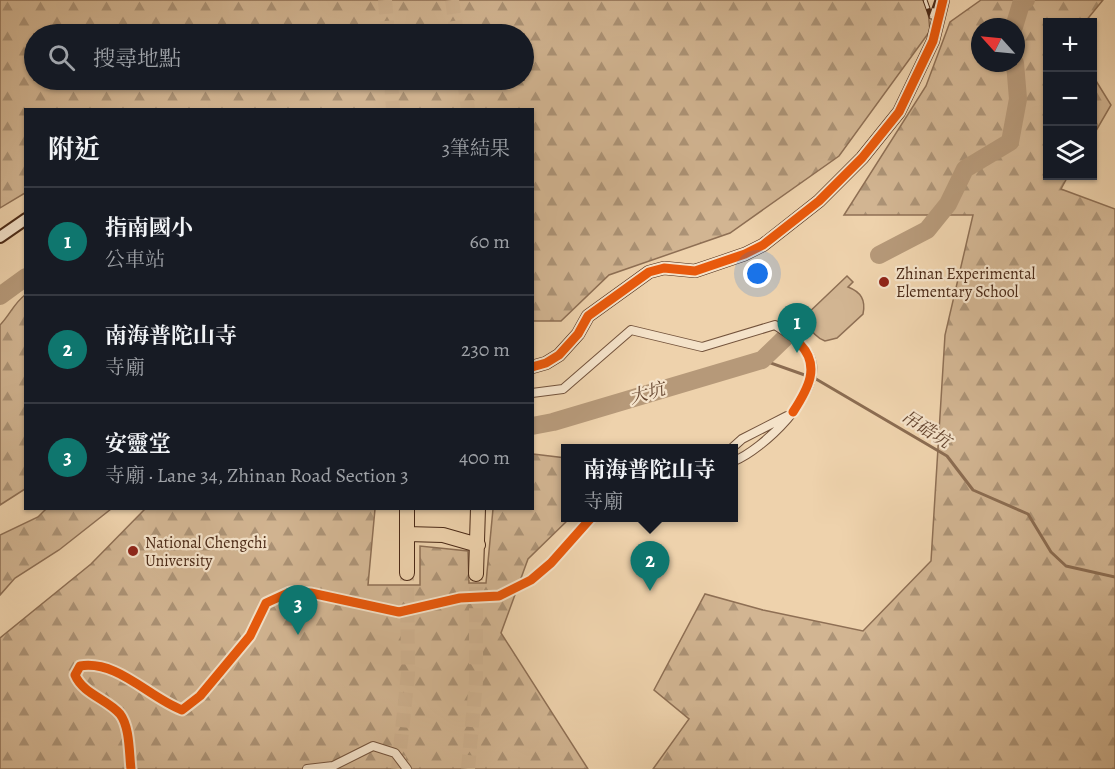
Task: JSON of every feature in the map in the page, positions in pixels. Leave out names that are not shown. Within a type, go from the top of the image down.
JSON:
[{"type":"highway","points":[[406,573],[407,510]]},
{"type":"highway","points":[[476,574],[478,512]]},
{"type":"highway","points":[[407,534],[443,535],[478,545]]},
{"type":"street","points":[[534,366],[546,363],[559,355],[578,334],[588,316],[649,272],[664,268],[695,271],[745,254],[781,232],[819,201],[862,158],[899,112],[933,41],[943,0]]},
{"type":"street","points":[[0,237],[24,220]]},
{"type":"street","points":[[534,393],[563,388],[631,330],[702,347],[772,324],[808,352],[811,368],[809,380],[804,395],[793,412],[755,449],[738,459]]},
{"type":"street","points":[[736,444],[793,412]]},
{"type":"street","points":[[131,769],[126,730],[121,715],[79,683],[75,675],[80,666],[93,664],[124,676],[167,704],[182,710],[200,696],[250,636],[266,603],[290,592],[311,593],[399,612],[411,612],[460,598],[499,596],[531,580],[587,522]]},
{"type":"street","points":[[307,769],[333,766],[373,746],[395,753],[406,769]]},
{"type":"green space","points":[[0,0],[923,0],[928,10],[930,31],[839,156],[730,233],[609,275],[561,321],[534,321],[534,108],[24,108],[24,194],[0,208]]},
{"type":"green space","points":[[981,0],[1103,0],[1088,18],[1043,18],[1043,180],[1066,180],[1061,189],[1115,209],[1115,769],[653,769],[689,719],[654,690],[705,594],[763,610],[863,631],[931,561],[945,335],[973,215],[844,215],[926,86],[950,22]]},
{"type":"green space","points":[[1097,82],[1111,105],[1097,129]]},
{"type":"green space","points":[[847,276],[853,282],[848,287],[856,291],[863,301],[863,314],[837,338],[825,341],[814,334],[803,318]]},
{"type":"green space","points":[[24,296],[24,490],[0,505],[0,325]]},
{"type":"green space","points":[[534,454],[561,457],[561,522],[566,522],[528,559],[501,633],[588,769],[0,769],[0,638],[91,564],[144,510],[375,510],[368,585],[420,585],[420,546],[468,551],[469,583],[486,583],[493,510],[534,510]]},
{"type":"green space","points":[[45,510],[110,510],[59,550],[15,578],[0,595],[0,535],[38,517]]},
{"type":"waterway","points":[[1017,18],[1021,4],[1026,0]]},
{"type":"waterway","points":[[879,255],[927,230],[948,204],[965,169],[1010,142],[1018,99],[1016,72]]},
{"type":"waterway","name":"大坑","points":[[0,296],[24,278]]},
{"type":"waterway","name":"大坑","points":[[534,426],[762,360],[791,332]]},
{"type":"waterway","name":"吊硞坑","points":[[762,360],[816,379],[947,456],[973,490],[1028,514],[1051,552],[1066,566],[1115,577]]},
{"type":"tunnel","points":[[385,0],[387,24]]},
{"type":"tunnel","points":[[452,0],[456,24]]},
{"type":"tunnel","points":[[392,90],[393,108]]},
{"type":"tunnel","points":[[465,90],[468,108]]},
{"type":"tunnel","points":[[398,769],[408,674],[407,573]]},
{"type":"tunnel","points":[[468,769],[476,681],[476,574]]},
{"type":"railway","points":[[925,0],[931,17],[937,0]]},
{"type":"cycle path","points":[[534,366],[546,363],[559,355],[578,334],[588,316],[649,272],[664,268],[695,271],[745,254],[763,245],[819,201],[862,158],[899,112],[933,41],[943,0]]},
{"type":"cycle path","points":[[793,412],[807,386],[811,369],[810,361],[800,344]]},
{"type":"cycle path","points":[[131,769],[123,719],[115,709],[89,692],[79,682],[75,675],[80,666],[94,666],[120,674],[182,710],[200,696],[250,636],[266,603],[290,592],[311,593],[399,612],[460,598],[499,596],[531,580],[551,563],[587,522]]},
{"type":"place","name":"Zhinan Experimental Elementary School","points":[[884,282]]},
{"type":"place","name":"指南國小","points":[[797,353]]},
{"type":"place","name":"National Chengchi University","points":[[133,551]]},
{"type":"place","name":"南海普陀山寺","points":[[650,591]]},
{"type":"place","name":"安靈堂","points":[[298,635]]}]
